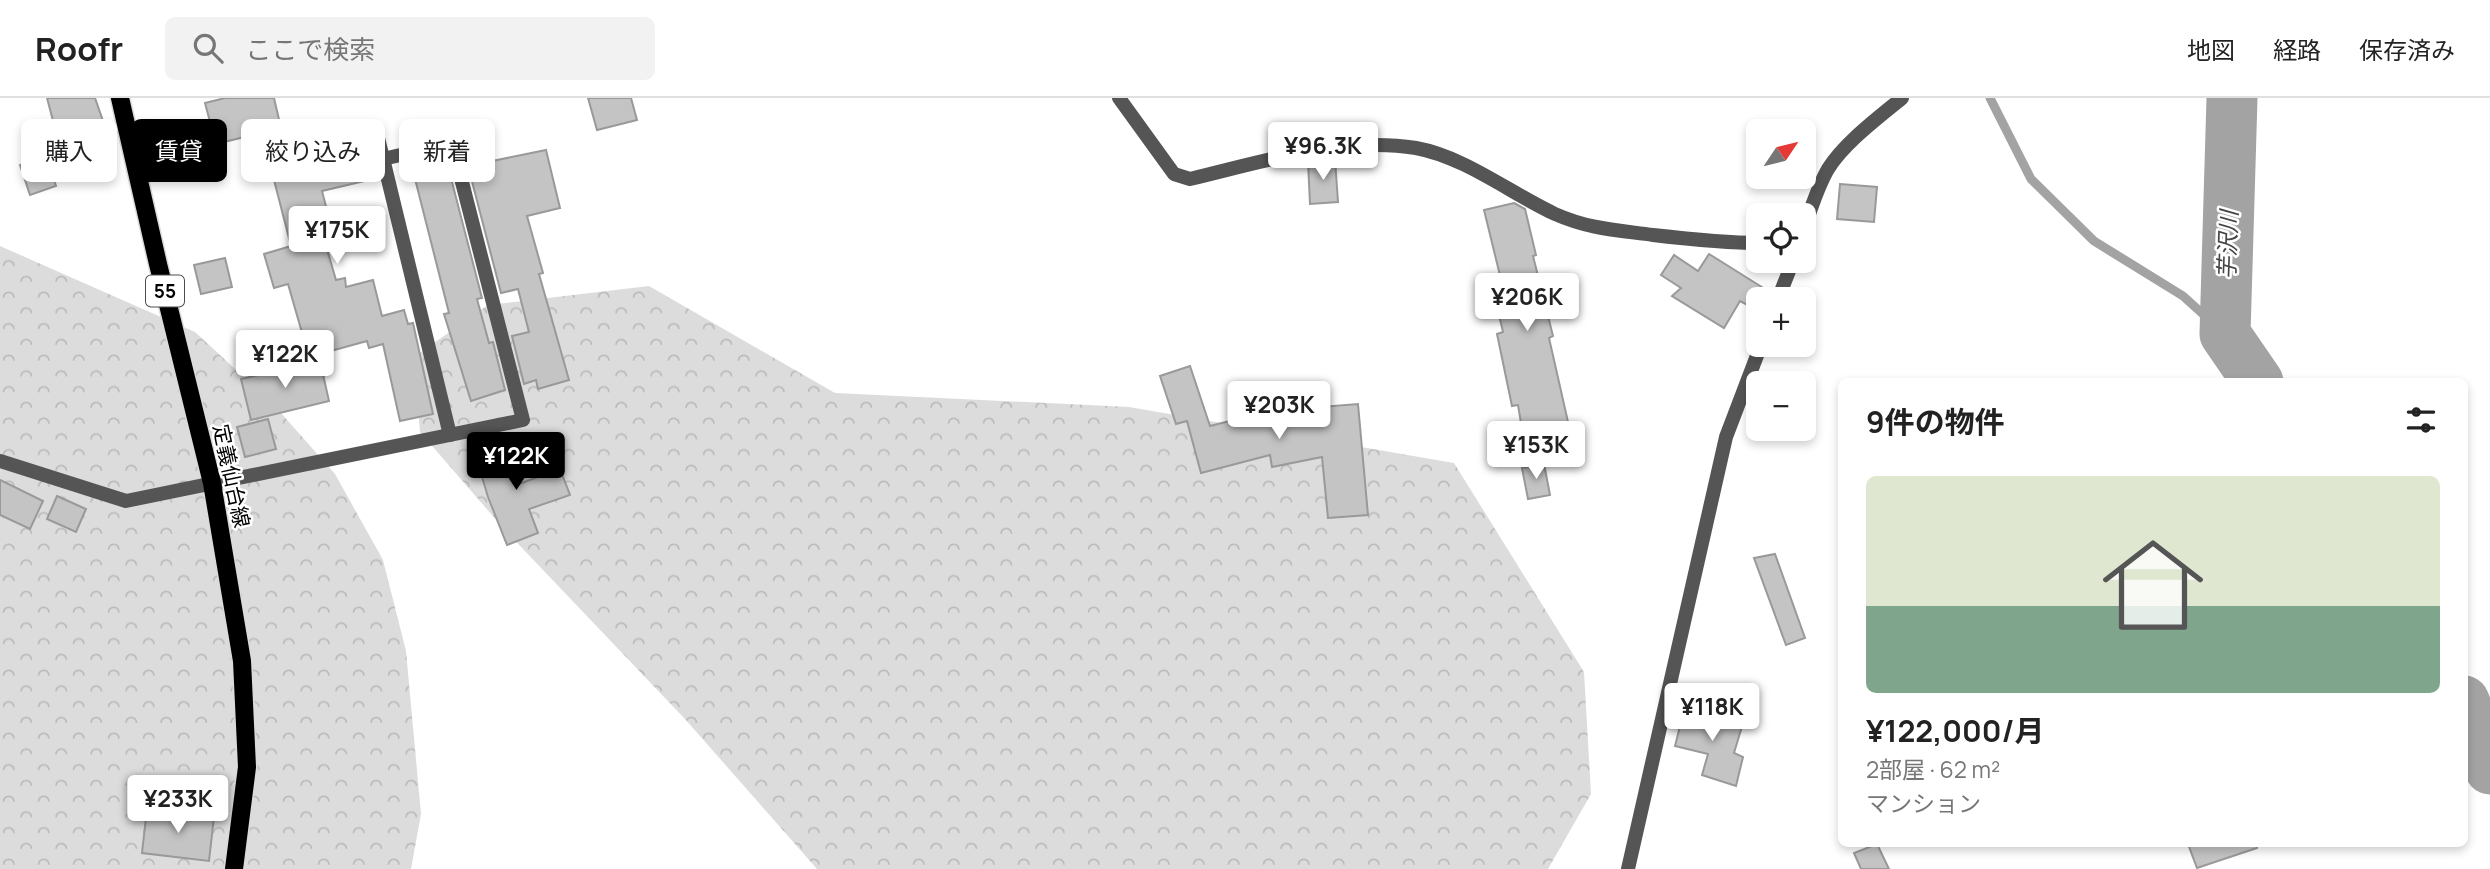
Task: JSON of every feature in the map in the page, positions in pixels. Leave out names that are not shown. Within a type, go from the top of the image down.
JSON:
[{"type":"main road","name":"定義仙台線","points":[[120,98],[212,483],[242,661],[247,767],[234,869]]},
{"type":"street","points":[[1119,98],[1174,174],[1190,179],[1299,153],[1352,146],[1417,149],[1483,174],[1554,213],[1589,227],[1722,243],[1746,243]]},
{"type":"street","points":[[1813,203],[1830,166],[1866,127],[1902,98]]},
{"type":"street","points":[[0,461],[126,501],[523,420],[452,143],[385,159]]},
{"type":"street","points":[[385,167],[450,435]]},
{"type":"street","points":[[1628,869],[1726,437],[1756,357]]},
{"type":"green space","points":[[0,246],[195,332],[273,404],[335,474],[383,560],[406,651],[421,814],[411,869],[0,869]]},
{"type":"green space","points":[[649,286],[835,393],[1129,407],[1454,463],[1584,672],[1591,794],[1548,869],[817,869],[685,719],[505,530],[420,432],[414,357],[488,305]]},
{"type":"building","points":[[47,98],[95,98],[102,119],[53,119]]},
{"type":"building","points":[[225,98],[274,98],[279,119],[241,119],[241,138],[227,141],[227,119],[209,119],[205,103]]},
{"type":"building","points":[[588,98],[631,98],[637,120],[597,130]]},
{"type":"building","points":[[546,150],[560,208],[527,216],[543,273],[539,274],[569,380],[538,389],[536,380],[524,384],[512,336],[529,332],[518,289],[501,293],[472,182],[495,182],[495,160]]},
{"type":"building","points":[[1335,159],[1338,202],[1310,204],[1308,161]]},
{"type":"building","points":[[26,182],[55,182],[56,186],[30,195]]},
{"type":"building","points":[[275,182],[360,182],[322,191],[332,230],[322,232],[336,280],[345,278],[346,287],[373,280],[382,316],[404,310],[408,324],[413,323],[433,414],[400,421],[383,344],[369,348],[367,341],[309,357],[288,284],[274,288],[264,254],[291,246]]},
{"type":"building","points":[[416,182],[452,182],[482,298],[477,299],[489,343],[493,342],[505,390],[471,401],[444,314],[449,313]]},
{"type":"building","points":[[1840,184],[1877,187],[1874,222],[1837,219]]},
{"type":"building","points":[[1514,203],[1525,209],[1536,255],[1533,256],[1553,336],[1549,338],[1573,444],[1526,453],[1518,405],[1512,406],[1497,334],[1503,332],[1496,302],[1506,300],[1484,210]]},
{"type":"building","points":[[1709,254],[1762,287],[1746,287],[1746,304],[1740,301],[1724,328],[1672,296],[1681,288],[1661,275],[1674,255],[1698,271]]},
{"type":"building","points":[[225,258],[232,287],[201,294],[194,265]]},
{"type":"building","points":[[320,361],[329,401],[251,420],[241,379]]},
{"type":"building","points":[[1190,366],[1210,426],[1261,413],[1260,404],[1281,399],[1283,410],[1358,404],[1368,515],[1328,518],[1322,457],[1272,467],[1270,455],[1201,473],[1187,421],[1176,424],[1160,376]]},
{"type":"building","points":[[268,419],[276,449],[245,457],[237,427]]},
{"type":"building","points":[[506,440],[519,484],[560,469],[570,495],[529,509],[538,533],[507,545],[488,497],[474,450]]},
{"type":"building","points":[[1544,464],[1550,495],[1528,499],[1522,468]]},
{"type":"building","points":[[0,480],[43,501],[30,529],[0,515]]},
{"type":"building","points":[[57,496],[86,509],[76,532],[47,519]]},
{"type":"building","points":[[1775,554],[1805,638],[1786,645],[1754,558]]},
{"type":"building","points":[[1685,706],[1743,723],[1734,753],[1743,757],[1736,786],[1702,775],[1708,754],[1675,746]]},
{"type":"building","points":[[147,809],[214,817],[209,861],[142,853]]},
{"type":"building","points":[[1869,847],[1878,847],[1889,869],[1861,869],[1854,853]]},
{"type":"building","points":[[2189,847],[2257,847],[2257,848],[2197,868]]},
{"type":"waterway","points":[[1990,98],[2031,179],[2094,241],[2183,296],[2225,334]]},
{"type":"waterway","name":"芋沢川","points":[[2232,98],[2225,334],[2255,378]]},
{"type":"waterway","name":"芋沢川","points":[[2468,711],[2490,769]]}]
